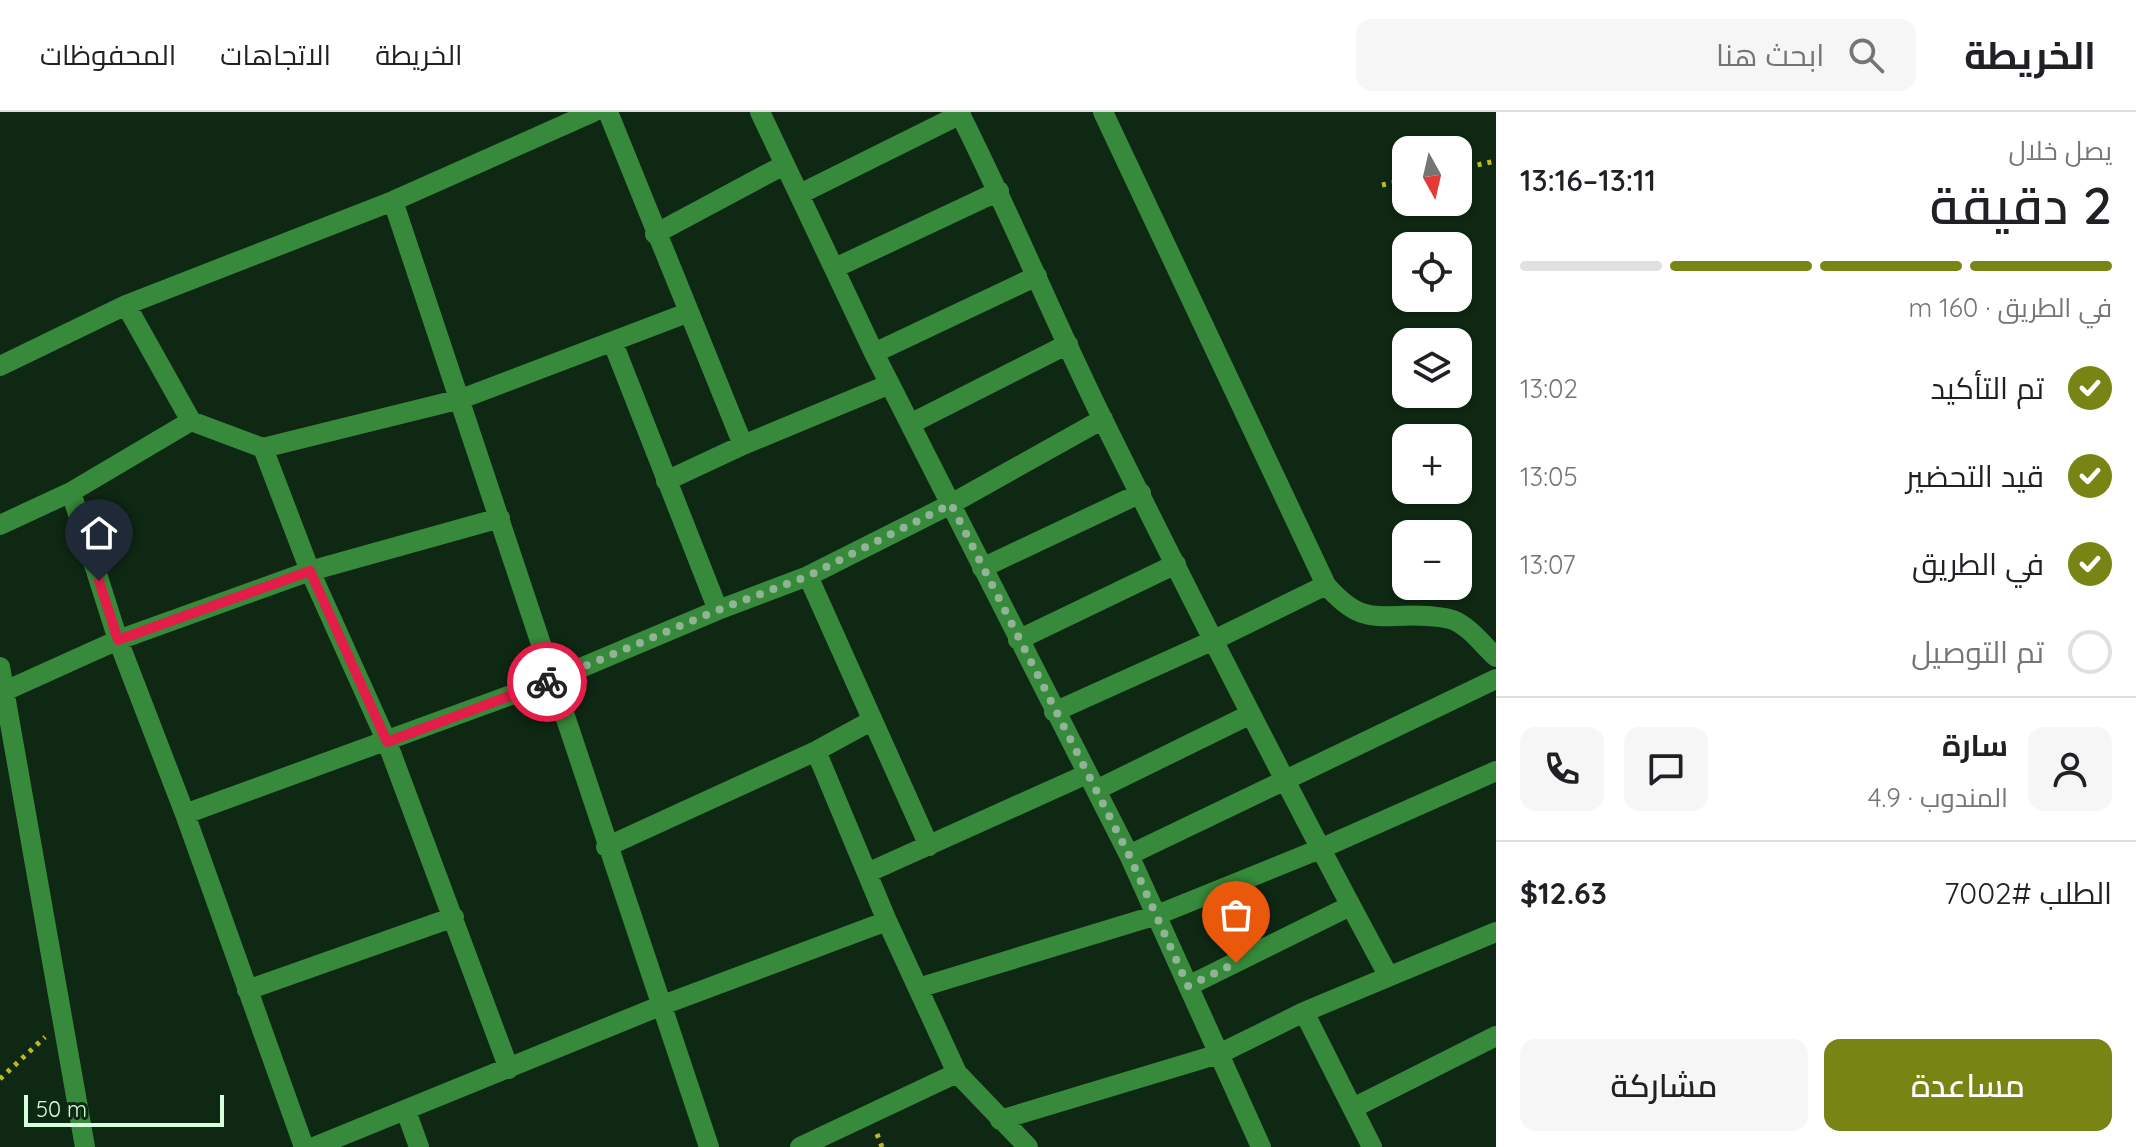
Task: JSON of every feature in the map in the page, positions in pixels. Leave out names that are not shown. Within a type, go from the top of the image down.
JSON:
[{"type":"street","points":[[0,366],[126,305],[393,201],[593,112]]},
{"type":"street","points":[[608,112],[743,445]]},
{"type":"street","points":[[760,112],[874,353],[1129,855],[1261,1147]]},
{"type":"street","points":[[1103,112],[1326,585],[1349,608],[1371,617],[1444,617],[1455,621],[1496,657]]},
{"type":"street","points":[[800,194],[960,113],[1103,419],[1285,782],[1388,975]]},
{"type":"street","points":[[655,234],[784,165]]},
{"type":"street","points":[[835,268],[999,191]]},
{"type":"street","points":[[393,201],[708,1147]]},
{"type":"street","points":[[874,353],[1037,276]]},
{"type":"street","points":[[126,305],[191,421],[263,448],[461,399],[687,313]]},
{"type":"street","points":[[613,343],[718,610]]},
{"type":"street","points":[[910,424],[1068,344]]},
{"type":"street","points":[[666,481],[743,445],[890,384]]},
{"type":"street","points":[[185,814],[552,680],[808,576],[951,504],[1103,419]]},
{"type":"street","points":[[0,525],[71,492],[191,421]]},
{"type":"street","points":[[263,448],[310,571],[387,742],[509,1069]]},
{"type":"street","points":[[71,492],[118,640],[185,814],[304,1147]]},
{"type":"street","points":[[982,568],[1141,493]]},
{"type":"street","points":[[5,691],[118,640],[310,571],[500,518]]},
{"type":"street","points":[[1018,640],[1176,564]]},
{"type":"street","points":[[808,576],[929,846]]},
{"type":"street","points":[[1054,712],[1214,640],[1326,585]]},
{"type":"street","points":[[0,667],[85,1147]]},
{"type":"street","points":[[1129,855],[1496,679]]},
{"type":"street","points":[[867,873],[1251,714]]},
{"type":"street","points":[[606,847],[816,751],[871,721]]},
{"type":"street","points":[[816,751],[887,921],[957,1073],[1028,1147]]},
{"type":"street","points":[[918,988],[1157,915],[1320,849],[1496,771]]},
{"type":"street","points":[[1188,986],[1350,906]]},
{"type":"street","points":[[247,990],[454,917]]},
{"type":"street","points":[[314,1147],[660,1006],[887,921]]},
{"type":"street","points":[[1000,1120],[1219,1054],[1388,975],[1496,932]]},
{"type":"street","points":[[1304,1012],[1372,1147]]},
{"type":"street","points":[[1353,1108],[1496,1036]]},
{"type":"street","points":[[800,1147],[957,1073]]},
{"type":"street","points":[[406,1111],[419,1147]]},
{"type":"path","points":[[1472,166],[1496,161]]},
{"type":"path","points":[[1382,185],[1392,183]]},
{"type":"path","points":[[0,1079],[63,1020]]},
{"type":"way so far","points":[[547,682],[808,576],[951,504],[1129,855],[1188,986],[1236,963]]},
{"type":"route","points":[[99,581],[118,640],[310,571],[387,742],[547,682]]}]
